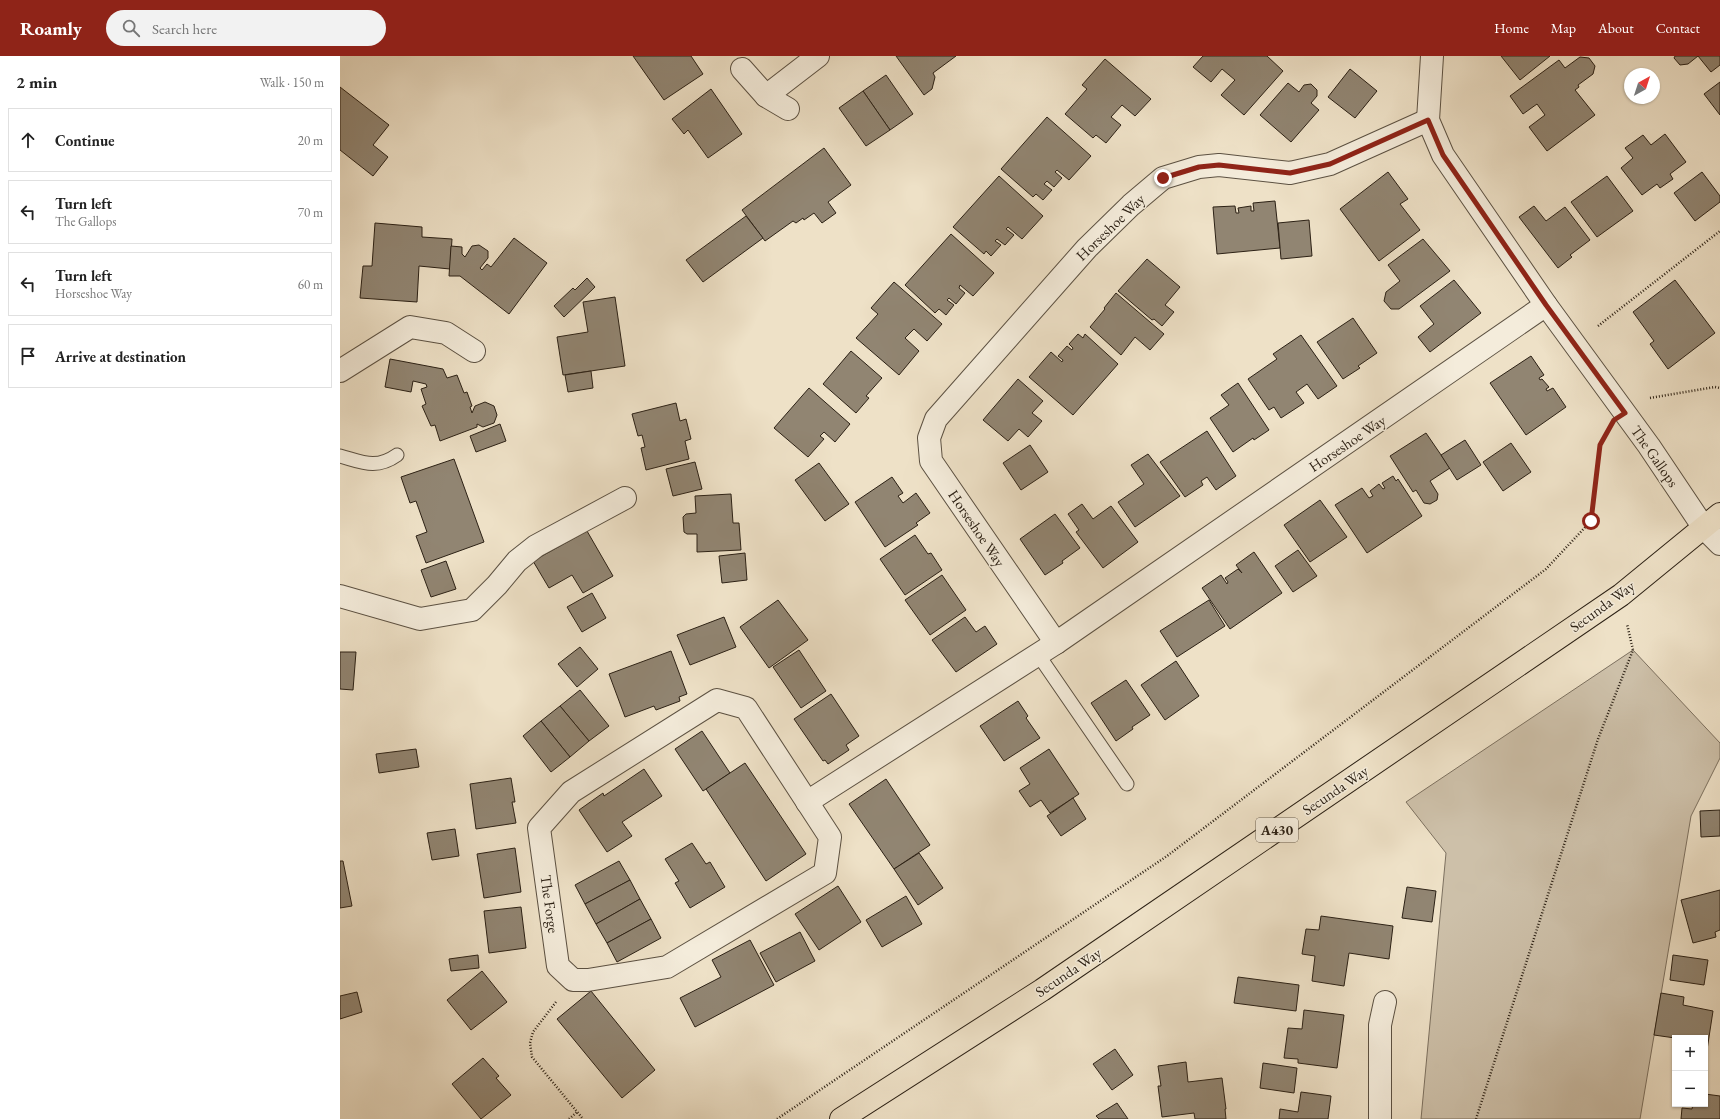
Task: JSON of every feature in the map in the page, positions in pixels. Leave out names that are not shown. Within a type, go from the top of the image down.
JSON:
[{"type":"main road","name":"Secunda Way","points":[[841,1119],[1042,990],[1621,595],[1712,521]]},
{"type":"street","points":[[766,96],[818,56]]},
{"type":"street","name":"The Gallops","points":[[1432,56],[1428,120],[1443,155],[1546,305],[1625,413],[1712,521],[1720,544]]},
{"type":"street","points":[[742,69],[766,96],[788,109]]},
{"type":"street","name":"Horseshoe Way","points":[[1428,120],[1330,164],[1290,173],[1219,165],[1199,167],[1163,178],[1130,205],[1087,248],[936,419],[929,438],[931,461],[1046,648],[1546,305]]},
{"type":"street","points":[[340,371],[410,327],[446,333],[474,351]]},
{"type":"street","points":[[340,596],[420,619],[472,610],[497,585],[517,560],[536,546],[625,498]]},
{"type":"street","points":[[807,802],[1046,648]]},
{"type":"street","name":"The Forge","points":[[717,700],[746,708],[807,802],[830,837],[825,873],[667,967],[588,980],[573,980],[558,966],[539,828],[571,792],[717,700]]},
{"type":"street","points":[[1380,1119],[1380,1025],[1385,1002]]},
{"type":"lane","points":[[340,456],[364,463],[377,464],[387,462],[397,455]]},
{"type":"lane","points":[[1046,648],[1127,784]]},
{"type":"path","points":[[1575,344],[1720,231]]},
{"type":"path","points":[[777,1119],[1167,856],[1546,570],[1591,521],[1600,445],[1614,420],[1650,398],[1715,387],[1720,388]]},
{"type":"path","points":[[1476,1119],[1598,739],[1633,650],[1621,595]]},
{"type":"path","points":[[573,980],[533,1032],[530,1043],[532,1058],[584,1119]]},
{"type":"path","points":[[569,1119],[577,1112]]},
{"type":"shaded area","points":[[1633,650],[1720,743],[1720,758],[1691,816],[1640,1119],[1421,1119],[1446,853],[1406,802]]},
{"type":"building","points":[[633,56],[691,56],[703,74],[664,100]]},
{"type":"building","points":[[896,56],[956,56],[933,73],[935,77],[932,89],[924,95]]},
{"type":"building","points":[[1203,56],[1267,56],[1283,71],[1244,115],[1221,95],[1235,80],[1222,69],[1211,82],[1193,67]]},
{"type":"building","points":[[1501,56],[1550,56],[1520,80]]},
{"type":"building","points":[[1675,56],[1698,56],[1688,64],[1680,65],[1674,58]]},
{"type":"building","points":[[1698,56],[1720,56],[1720,65],[1711,72]]},
{"type":"building","points":[[1580,57],[1589,58],[1595,66],[1593,74],[1578,85],[1579,87],[1575,90],[1595,115],[1547,151],[1529,127],[1545,115],[1537,104],[1523,114],[1510,96],[1559,60],[1565,68]]},
{"type":"building","points":[[1105,59],[1151,99],[1135,116],[1122,105],[1111,117],[1121,125],[1106,143],[1096,135],[1093,138],[1065,114],[1087,89],[1082,85]]},
{"type":"building","points":[[1350,69],[1377,91],[1355,118],[1328,97]]},
{"type":"building","points":[[886,75],[913,114],[890,130],[863,91]]},
{"type":"building","points":[[1720,82],[1720,115],[1704,94]]},
{"type":"building","points":[[1288,83],[1299,92],[1304,85],[1311,84],[1317,90],[1317,96],[1311,103],[1319,110],[1291,142],[1260,115]]},
{"type":"building","points":[[340,87],[389,125],[373,145],[388,157],[373,176],[340,150]]},
{"type":"building","points":[[711,89],[742,134],[708,158],[688,130],[684,134],[672,119]]},
{"type":"building","points":[[863,91],[890,130],[866,146],[839,108]]},
{"type":"building","points":[[1047,117],[1091,156],[1069,180],[1057,170],[1055,172],[1062,178],[1054,187],[1047,181],[1044,184],[1052,190],[1043,200],[1036,194],[1033,197],[1001,169]]},
{"type":"building","points":[[1665,134],[1686,162],[1670,174],[1673,179],[1660,188],[1657,184],[1642,195],[1621,168],[1633,158],[1625,148],[1643,135],[1651,145]]},
{"type":"building","points":[[824,148],[851,185],[828,202],[836,213],[822,223],[814,213],[804,220],[803,218],[796,223],[793,221],[765,241],[742,210]]},
{"type":"building","points":[[1388,172],[1408,199],[1400,204],[1420,230],[1379,261],[1340,209]]},
{"type":"building","points":[[1702,172],[1720,196],[1720,202],[1695,221],[1674,193]]},
{"type":"building","points":[[999,176],[1043,216],[1022,239],[1008,227],[1006,229],[1014,235],[1005,245],[997,239],[995,241],[1001,245],[991,256],[986,251],[984,254],[953,227]]},
{"type":"building","points":[[1607,176],[1633,211],[1597,237],[1571,202]]},
{"type":"building","points":[[1275,201],[1280,248],[1217,254],[1213,207],[1235,206],[1236,213],[1239,213],[1238,208],[1251,206],[1251,211],[1254,211],[1253,203]]},
{"type":"building","points":[[1534,206],[1546,221],[1565,207],[1590,240],[1570,255],[1572,257],[1558,268],[1519,217]]},
{"type":"building","points":[[746,216],[763,238],[703,282],[686,260]]},
{"type":"building","points":[[1309,220],[1312,256],[1281,259],[1278,223]]},
{"type":"building","points":[[375,223],[422,227],[422,237],[452,239],[450,269],[419,266],[417,302],[360,298],[363,266],[372,266]]},
{"type":"building","points":[[951,234],[994,273],[973,296],[960,285],[959,288],[965,293],[956,304],[949,298],[947,300],[954,305],[946,315],[939,309],[935,313],[905,285]]},
{"type":"building","points":[[514,238],[547,263],[509,314],[460,276],[449,276],[451,246],[462,247],[462,254],[465,257],[472,246],[479,245],[488,251],[488,258],[480,268],[482,270],[487,264],[491,267]]},
{"type":"building","points":[[1423,239],[1450,271],[1399,309],[1391,309],[1384,301],[1386,292],[1400,281],[1388,265]]},
{"type":"building","points":[[1147,259],[1180,287],[1165,305],[1174,312],[1162,326],[1154,319],[1152,320],[1118,291]]},
{"type":"building","points":[[587,278],[595,287],[564,317],[554,306],[573,288],[575,290]]},
{"type":"building","points":[[1454,280],[1481,313],[1430,352],[1418,337],[1434,324],[1420,306]]},
{"type":"building","points":[[1675,280],[1715,333],[1668,369],[1650,344],[1654,341],[1633,312]]},
{"type":"building","points":[[894,282],[942,324],[927,341],[914,329],[905,338],[919,351],[899,375],[856,338],[878,314],[871,308]]},
{"type":"building","points":[[1116,293],[1164,334],[1150,350],[1135,337],[1121,355],[1090,327]]},
{"type":"building","points":[[615,297],[625,366],[563,375],[557,337],[588,332],[583,302]]},
{"type":"building","points":[[1353,318],[1377,353],[1358,366],[1360,368],[1343,379],[1317,342]]},
{"type":"building","points":[[1078,334],[1083,338],[1085,334],[1118,364],[1073,415],[1029,377],[1051,352],[1062,362],[1063,360],[1058,356],[1067,346],[1072,350],[1073,348],[1069,344]]},
{"type":"building","points":[[1301,335],[1337,386],[1318,399],[1307,384],[1296,392],[1304,403],[1281,418],[1274,407],[1269,410],[1248,379],[1277,359],[1273,354]]},
{"type":"building","points":[[851,351],[882,378],[866,396],[869,398],[856,413],[823,384]]},
{"type":"building","points":[[1531,356],[1544,375],[1539,378],[1540,380],[1542,379],[1549,387],[1546,389],[1547,391],[1553,388],[1566,407],[1526,435],[1490,383]]},
{"type":"building","points":[[390,359],[443,369],[447,378],[457,375],[464,393],[467,392],[472,406],[470,407],[472,413],[475,406],[485,402],[494,406],[497,415],[494,423],[483,427],[477,424],[477,427],[440,441],[435,425],[431,426],[422,406],[426,404],[421,389],[427,387],[426,384],[413,381],[411,392],[385,387]]},
{"type":"building","points":[[591,371],[593,388],[568,392],[565,375]]},
{"type":"building","points":[[1018,379],[1043,401],[1032,413],[1042,421],[1028,437],[1019,429],[1008,441],[983,420]]},
{"type":"building","points":[[1238,383],[1269,430],[1254,440],[1253,438],[1233,452],[1210,418],[1229,405],[1221,395]]},
{"type":"building","points":[[809,388],[850,424],[835,442],[824,432],[820,436],[824,439],[808,457],[774,428]]},
{"type":"building","points":[[676,403],[680,421],[686,419],[691,439],[685,441],[689,459],[646,470],[641,448],[645,447],[642,435],[638,436],[632,414]]},
{"type":"building","points":[[500,424],[506,441],[476,452],[470,436]]},
{"type":"building","points":[[1207,431],[1236,476],[1216,490],[1207,477],[1201,481],[1203,485],[1185,497],[1160,462]]},
{"type":"building","points":[[1426,433],[1450,468],[1430,481],[1438,494],[1437,500],[1430,504],[1424,503],[1416,490],[1413,492],[1390,456]]},
{"type":"building","points":[[1465,440],[1481,465],[1457,480],[1441,455]]},
{"type":"building","points":[[1511,443],[1531,472],[1503,491],[1483,462]]},
{"type":"building","points":[[1030,445],[1048,472],[1021,490],[1003,463]]},
{"type":"building","points":[[1148,454],[1180,496],[1135,527],[1118,502],[1144,484],[1131,465]]},
{"type":"building","points":[[454,459],[484,542],[426,563],[416,536],[427,532],[416,501],[410,503],[401,477]]},
{"type":"building","points":[[695,462],[702,489],[673,496],[666,469]]},
{"type":"building","points":[[819,463],[849,504],[825,521],[795,480]]},
{"type":"building","points":[[1393,476],[1396,481],[1398,479],[1422,516],[1367,553],[1335,505],[1362,488],[1369,498],[1373,496],[1370,491],[1379,484],[1383,489],[1385,488],[1382,483]]},
{"type":"building","points":[[892,477],[903,493],[898,496],[903,503],[916,493],[930,513],[916,523],[918,525],[885,547],[855,502]]},
{"type":"building","points":[[731,494],[733,523],[739,523],[741,550],[697,552],[697,534],[687,534],[684,532],[683,517],[686,514],[696,513],[695,496]]},
{"type":"building","points":[[1320,500],[1347,537],[1310,562],[1284,525]]},
{"type":"building","points":[[1082,504],[1093,519],[1111,506],[1138,542],[1103,568],[1076,532],[1079,530],[1068,514]]},
{"type":"building","points":[[1055,514],[1080,548],[1062,561],[1063,563],[1045,575],[1020,539]]},
{"type":"building","points":[[587,531],[613,576],[583,593],[572,575],[549,588],[533,561]]},
{"type":"building","points":[[915,535],[928,554],[931,553],[942,570],[905,595],[880,559]]},
{"type":"building","points":[[1298,550],[1317,576],[1293,592],[1275,566]]},
{"type":"building","points":[[1254,552],[1282,593],[1230,629],[1202,588],[1221,575],[1227,584],[1228,582],[1225,578],[1238,569],[1242,573],[1236,565]]},
{"type":"building","points":[[745,553],[747,580],[722,583],[719,556]]},
{"type":"building","points":[[446,561],[456,589],[431,597],[421,570]]},
{"type":"building","points":[[942,575],[966,610],[930,635],[905,600]]},
{"type":"building","points":[[592,593],[606,618],[582,632],[567,607]]},
{"type":"building","points":[[778,600],[808,640],[769,668],[740,627]]},
{"type":"building","points":[[1209,600],[1225,626],[1177,657],[1160,631]]},
{"type":"building","points":[[724,617],[736,647],[690,665],[677,635]]},
{"type":"building","points":[[965,617],[976,632],[985,626],[997,644],[956,672],[932,640]]},
{"type":"building","points":[[580,647],[598,669],[577,687],[558,664]]},
{"type":"building","points":[[799,650],[826,691],[801,708],[773,667]]},
{"type":"building","points":[[671,651],[687,694],[679,697],[680,701],[656,710],[654,706],[625,717],[609,674]]},
{"type":"building","points":[[340,652],[356,652],[353,690],[340,689]]},
{"type":"building","points":[[1176,661],[1199,696],[1165,720],[1141,685]]},
{"type":"building","points":[[1126,680],[1150,715],[1132,727],[1133,729],[1116,741],[1091,703]]},
{"type":"building","points":[[580,690],[609,726],[589,741],[560,706]]},
{"type":"building","points":[[831,694],[859,736],[846,745],[849,750],[828,764],[825,760],[823,761],[794,719]]},
{"type":"building","points":[[1018,701],[1028,716],[1026,718],[1040,738],[1004,761],[980,726]]},
{"type":"building","points":[[560,706],[589,741],[570,757],[541,721]]},
{"type":"building","points":[[541,721],[570,757],[551,772],[523,736]]},
{"type":"building","points":[[702,731],[730,773],[703,791],[675,749]]},
{"type":"building","points":[[416,749],[419,767],[379,773],[376,754]]},
{"type":"building","points":[[1049,749],[1079,794],[1050,813],[1041,800],[1030,807],[1019,791],[1030,784],[1020,768]]},
{"type":"building","points":[[745,763],[806,854],[766,881],[706,789]]},
{"type":"building","points":[[644,769],[662,796],[622,822],[632,836],[607,852],[579,810],[603,793],[604,796]]},
{"type":"building","points":[[511,778],[515,802],[512,802],[516,823],[476,829],[470,784]]},
{"type":"building","points":[[886,779],[930,845],[894,869],[849,804]]},
{"type":"building","points":[[1073,798],[1086,819],[1061,836],[1047,816]]},
{"type":"building","points":[[1720,810],[1720,836],[1701,837],[1700,811]]},
{"type":"building","points":[[455,829],[459,856],[432,860],[427,833]]},
{"type":"building","points":[[692,843],[706,864],[710,862],[725,887],[690,908],[675,883],[679,881],[665,859]]},
{"type":"building","points":[[515,848],[521,892],[484,898],[477,854]]},
{"type":"building","points":[[919,853],[943,888],[918,905],[894,869]]},
{"type":"building","points":[[340,861],[343,861],[352,906],[340,908]]},
{"type":"building","points":[[619,861],[630,880],[585,904],[575,885]]},
{"type":"building","points":[[630,880],[640,899],[596,924],[585,904]]},
{"type":"building","points":[[838,886],[861,922],[819,950],[795,914]]},
{"type":"building","points":[[1407,887],[1436,891],[1432,922],[1402,918]]},
{"type":"building","points":[[1720,890],[1720,930],[1715,932],[1716,937],[1693,943],[1681,900]]},
{"type":"building","points":[[906,896],[922,924],[882,947],[866,920]]},
{"type":"building","points":[[640,899],[651,919],[607,943],[596,924]]},
{"type":"building","points":[[521,907],[526,948],[489,953],[484,911]]},
{"type":"building","points":[[1321,916],[1393,926],[1389,959],[1349,953],[1344,986],[1312,981],[1315,956],[1302,954],[1306,929],[1319,930]]},
{"type":"building","points":[[651,919],[661,938],[617,962],[607,943]]},
{"type":"building","points":[[800,932],[815,961],[776,982],[760,953]]},
{"type":"building","points":[[750,940],[774,985],[695,1027],[680,998],[721,977],[712,960]]},
{"type":"building","points":[[478,955],[479,968],[451,971],[449,959]]},
{"type":"building","points":[[1673,955],[1708,960],[1704,985],[1670,980]]},
{"type":"building","points":[[482,971],[507,1002],[471,1030],[447,1000]]},
{"type":"building","points":[[1238,977],[1299,985],[1296,1011],[1234,1003]]},
{"type":"building","points":[[591,991],[655,1070],[622,1098],[557,1019]]},
{"type":"building","points":[[357,992],[362,1012],[340,1019],[340,996]]},
{"type":"building","points":[[1661,993],[1684,997],[1683,1005],[1713,1011],[1708,1044],[1708,1035],[1672,1035],[1672,1038],[1654,1035]]},
{"type":"building","points":[[1304,1010],[1344,1015],[1337,1068],[1298,1063],[1298,1059],[1284,1058],[1288,1028],[1302,1029]]},
{"type":"building","points":[[1115,1049],[1133,1075],[1112,1090],[1093,1064]]},
{"type":"building","points":[[483,1058],[499,1076],[496,1078],[511,1095],[481,1119],[452,1084]]},
{"type":"building","points":[[1186,1062],[1188,1082],[1222,1078],[1226,1119],[1195,1119],[1194,1113],[1162,1117],[1158,1086],[1161,1086],[1158,1066]]},
{"type":"building","points":[[1263,1063],[1297,1068],[1294,1093],[1260,1088]]},
{"type":"building","points":[[1301,1092],[1331,1096],[1328,1119],[1279,1119],[1280,1109],[1298,1112]]},
{"type":"building","points":[[1708,1094],[1720,1096],[1720,1119],[1681,1119],[1682,1108],[1692,1109],[1692,1107],[1708,1107]]},
{"type":"building","points":[[1117,1103],[1128,1119],[1099,1119],[1096,1116]]},
{"type":"route","points":[[1163,178],[1199,167],[1219,165],[1269,172],[1290,173],[1330,164],[1428,120],[1443,155],[1546,305],[1625,413],[1614,420],[1600,445],[1591,521]]}]
